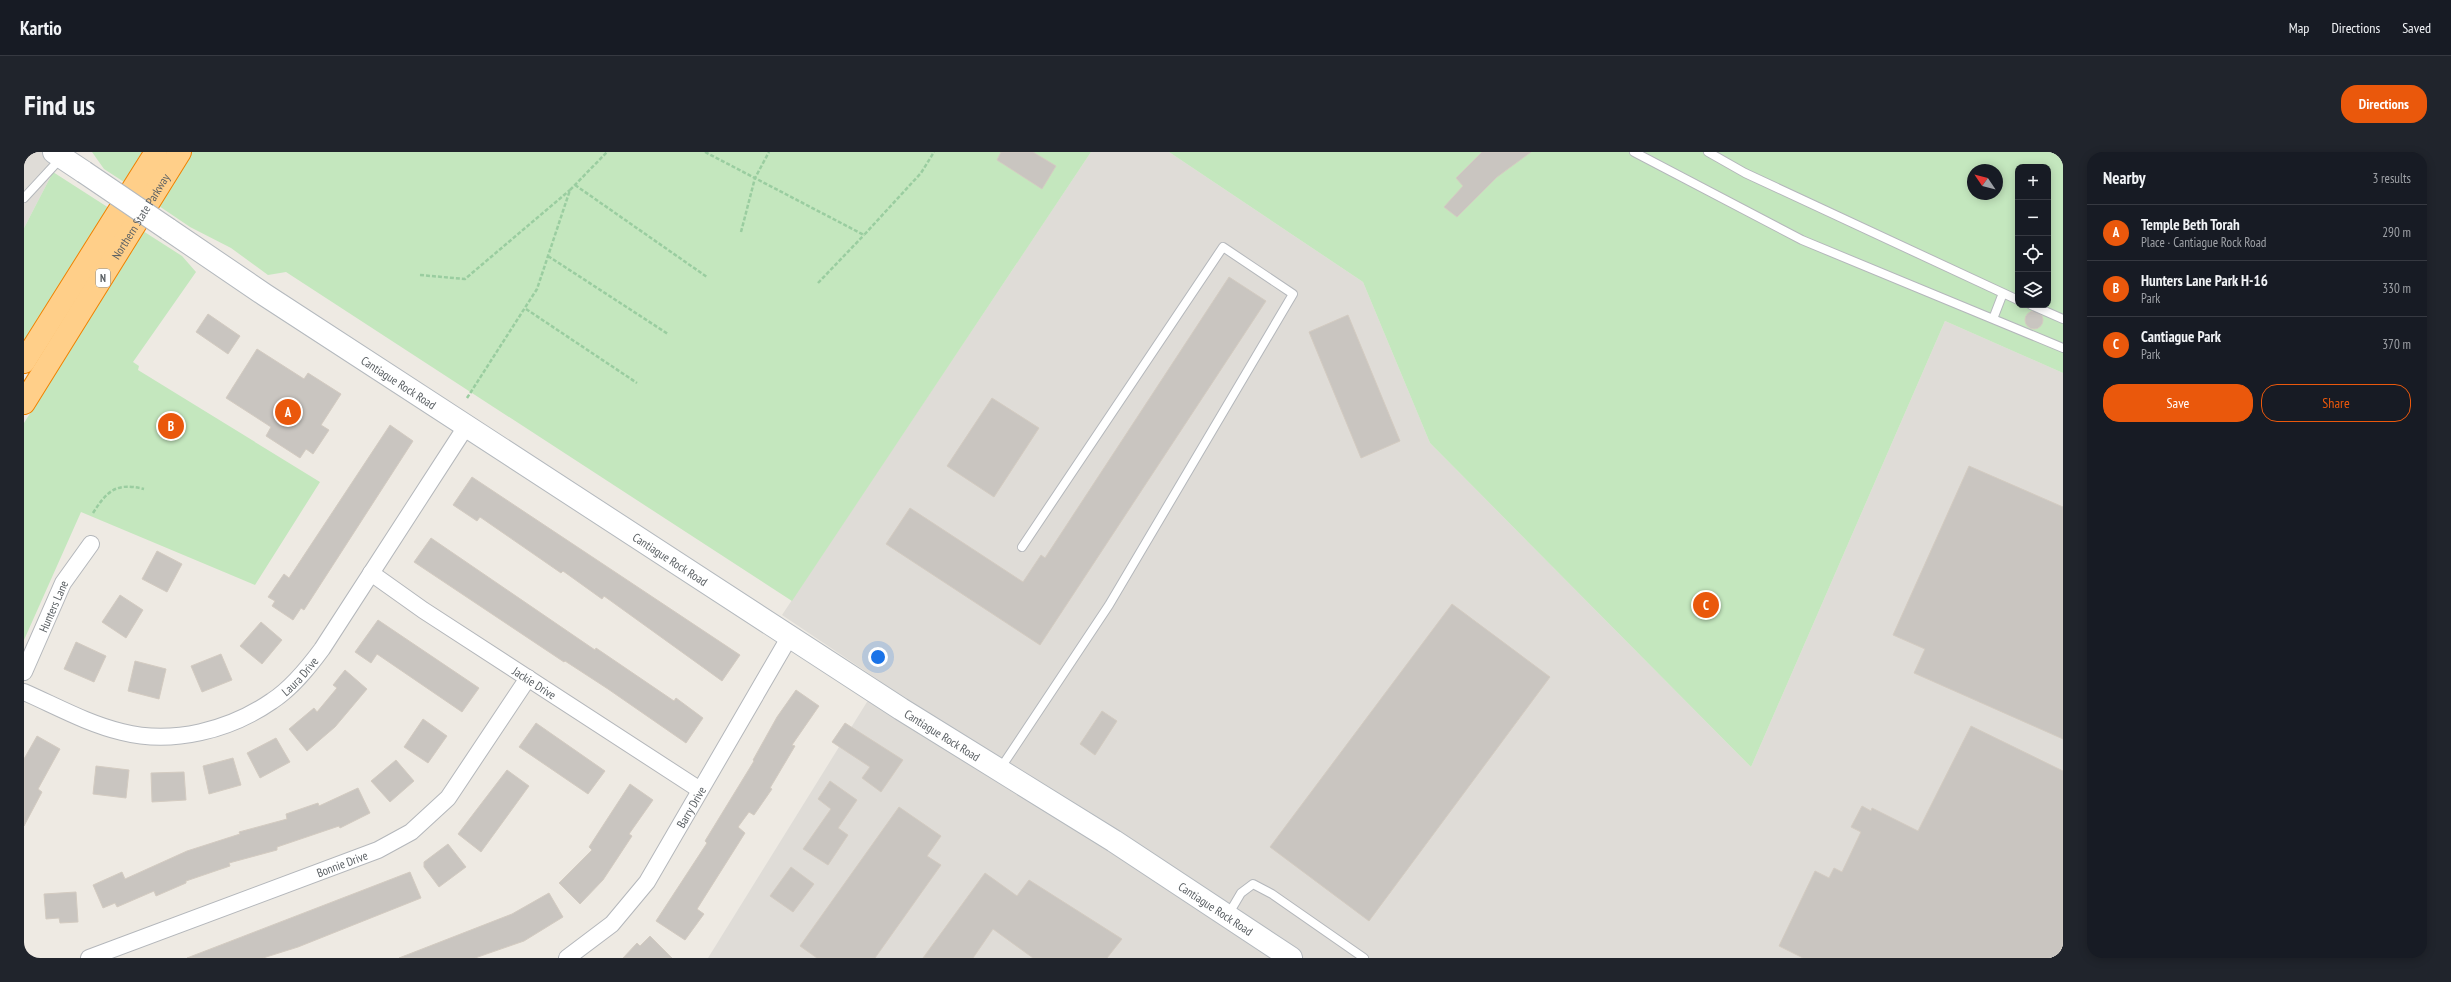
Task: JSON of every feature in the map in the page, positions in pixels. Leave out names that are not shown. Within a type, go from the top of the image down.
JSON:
[{"type":"highway","name":"Northern State Parkway","points":[[24,362],[156,152]]},
{"type":"highway","name":"Northern State Parkway","points":[[24,403],[180,152]]},
{"type":"main road","name":"Cantiague Rock Road","points":[[58,155],[265,295],[790,636],[999,770],[1114,841],[1291,958]]},
{"type":"street","name":"Laura Drive","points":[[24,692],[93,723],[123,732],[170,736],[200,732],[224,726],[243,718],[273,701],[302,675],[322,649],[467,425]]},
{"type":"street","name":"Hunters Lane","points":[[24,672],[63,583],[91,544]]},
{"type":"street","name":"Jackie Drive","points":[[371,573],[528,678],[700,790]]},
{"type":"street","name":"Barry Drive","points":[[567,958],[612,924],[634,900],[647,882],[790,636]]},
{"type":"street","name":"Bonnie Drive","points":[[89,958],[378,850],[411,832],[448,798],[528,678]]},
{"type":"lane","points":[[1634,152],[1802,240],[2063,348]]},
{"type":"lane","points":[[1708,152],[1744,173],[2015,299]]},
{"type":"lane","points":[[24,198],[58,155]]},
{"type":"lane","points":[[999,770],[1109,605],[1293,294],[1223,247],[1022,547]]},
{"type":"lane","points":[[1993,319],[2003,293]]},
{"type":"lane","points":[[2038,308],[2063,319]]},
{"type":"lane","points":[[1227,916],[1241,894],[1253,884],[1272,894],[1364,958]]},
{"type":"path","points":[[420,275],[465,279],[570,190],[607,152]]},
{"type":"path","points":[[705,152],[864,235]]},
{"type":"path","points":[[741,232],[755,178],[767,153],[762,152]]},
{"type":"path","points":[[818,283],[921,173],[934,152]]},
{"type":"path","points":[[575,185],[707,277]]},
{"type":"path","points":[[467,398],[537,289],[570,190]]},
{"type":"path","points":[[548,256],[668,334]]},
{"type":"path","points":[[525,308],[637,382]]},
{"type":"path","points":[[93,513],[105,494],[113,489],[123,486],[144,488]]},
{"type":"shaded area","points":[[24,152],[53,152],[53,172],[24,228]]},
{"type":"shaded area","points":[[1091,152],[1169,152],[1363,282],[1430,443],[1751,767],[1945,321],[2063,373],[2063,958],[708,958],[880,681],[782,615]]},
{"type":"green space","points":[[92,152],[142,152],[124,182],[104,169]]},
{"type":"green space","points":[[191,152],[1091,152],[792,601],[286,272],[268,275],[231,248],[190,227],[159,206]]},
{"type":"green space","points":[[1169,152],[2063,152],[2063,373],[1945,321],[1751,767],[1430,443],[1363,282]]},
{"type":"green space","points":[[53,172],[109,208],[24,345],[24,228]]},
{"type":"green space","points":[[143,231],[182,256],[196,272],[133,362],[139,366],[138,370],[320,482],[255,585],[81,512],[24,640],[24,423]]},
{"type":"building","points":[[1001,152],[1033,152],[1056,166],[1042,189],[997,160]]},
{"type":"building","points":[[1482,152],[1531,152],[1497,177],[1457,217],[1444,207],[1463,186],[1456,178]]},
{"type":"building","points":[[1229,277],[1266,301],[1040,645],[886,544],[910,508],[1023,582],[1041,555],[1045,558]]},
{"type":"building","points":[[2034,311],[2040,314],[2043,320],[2040,326],[2034,329],[2028,326],[2025,320],[2028,314]]},
{"type":"building","points":[[208,314],[240,336],[228,354],[196,332]]},
{"type":"building","points":[[1348,315],[1400,441],[1361,458],[1309,332]]},
{"type":"building","points":[[257,349],[304,379],[308,373],[341,394],[321,425],[329,430],[313,454],[306,449],[300,458],[266,436],[271,427],[226,398]]},
{"type":"building","points":[[992,398],[1039,428],[994,497],[947,466]]},
{"type":"building","points":[[390,425],[413,441],[304,610],[301,608],[293,620],[272,606],[275,601],[268,597],[284,574],[289,578]]},
{"type":"building","points":[[1969,466],[2063,507],[2063,739],[1914,673],[1925,649],[1893,635]]},
{"type":"building","points":[[472,477],[740,655],[722,681],[604,596],[602,599],[563,571],[561,573],[480,517],[477,521],[453,505]]},
{"type":"building","points":[[431,538],[595,650],[596,648],[674,701],[676,698],[703,718],[686,743],[608,689],[565,661],[564,662],[414,562]]},
{"type":"building","points":[[157,551],[182,564],[167,592],[142,579]]},
{"type":"building","points":[[120,595],[143,610],[126,638],[102,622]]},
{"type":"building","points":[[1452,604],[1550,677],[1369,921],[1270,847]]},
{"type":"building","points":[[378,620],[479,688],[462,712],[377,654],[371,663],[355,652]]},
{"type":"building","points":[[261,622],[282,640],[262,664],[240,646]]},
{"type":"building","points":[[76,642],[106,656],[94,682],[64,669]]},
{"type":"building","points":[[221,654],[232,680],[202,692],[191,666]]},
{"type":"building","points":[[135,661],[166,669],[159,699],[128,691]]},
{"type":"building","points":[[345,670],[367,689],[335,727],[307,751],[289,729],[314,708],[317,712],[337,688],[333,685]]},
{"type":"building","points":[[796,690],[819,706],[792,745],[795,746],[770,788],[772,789],[754,815],[749,812],[738,827],[745,833],[697,909],[704,914],[685,940],[656,921],[707,843],[705,841],[754,761],[753,760],[777,717]]},
{"type":"building","points":[[1102,711],[1117,721],[1095,755],[1080,744]]},
{"type":"building","points":[[423,719],[447,736],[428,763],[404,747]]},
{"type":"building","points":[[536,723],[605,771],[588,794],[519,747]]},
{"type":"building","points":[[845,723],[903,760],[881,792],[862,778],[870,767],[832,742]]},
{"type":"building","points":[[1971,726],[2063,771],[2063,945],[2057,958],[1803,958],[1779,946],[1815,871],[1829,878],[1834,868],[1842,872],[1861,832],[1851,827],[1862,806],[1871,811],[1872,808],[1918,831]]},
{"type":"building","points":[[37,736],[60,749],[38,789],[42,792],[24,826],[24,759]]},
{"type":"building","points":[[276,738],[290,762],[260,778],[247,753]]},
{"type":"building","points":[[233,758],[241,785],[209,794],[203,766]]},
{"type":"building","points":[[396,760],[414,781],[390,802],[371,781]]},
{"type":"building","points":[[96,766],[129,770],[126,798],[93,794]]},
{"type":"building","points":[[507,770],[529,786],[481,852],[458,834]]},
{"type":"building","points":[[184,772],[186,800],[152,802],[151,773]]},
{"type":"building","points":[[830,781],[857,800],[838,828],[848,835],[828,865],[803,849],[831,809],[818,799]]},
{"type":"building","points":[[630,784],[653,800],[629,834],[632,836],[603,880],[580,904],[559,883],[592,850],[589,847]]},
{"type":"building","points":[[358,788],[370,813],[340,828],[339,826],[277,847],[277,850],[229,863],[230,866],[186,881],[186,883],[156,896],[154,891],[117,907],[115,903],[103,908],[93,885],[122,872],[125,879],[187,851],[240,834],[239,832],[287,819],[286,814],[318,803],[319,806]]},
{"type":"building","points":[[899,807],[941,836],[927,856],[941,865],[875,958],[817,958],[800,946]]},
{"type":"building","points":[[448,844],[466,867],[439,887],[424,867],[424,862]]},
{"type":"building","points":[[791,867],[814,884],[793,912],[770,896]]},
{"type":"building","points":[[410,872],[421,898],[298,947],[263,958],[187,958]]},
{"type":"building","points":[[985,873],[1017,896],[1029,880],[1122,939],[1107,958],[1033,958],[993,929],[973,958],[923,958]]},
{"type":"building","points":[[76,892],[78,922],[60,923],[59,918],[46,919],[44,894]]},
{"type":"building","points":[[549,893],[563,917],[524,941],[475,958],[399,958],[512,914]]},
{"type":"building","points":[[650,936],[672,958],[623,958],[637,943],[640,946]]},
{"type":"place","name":"Temple Beth Torah","points":[[288,412]]},
{"type":"place","name":"Hunters Lane Park H-16","points":[[171,426]]},
{"type":"place","name":"Cantiague Park","points":[[1706,605]]}]
